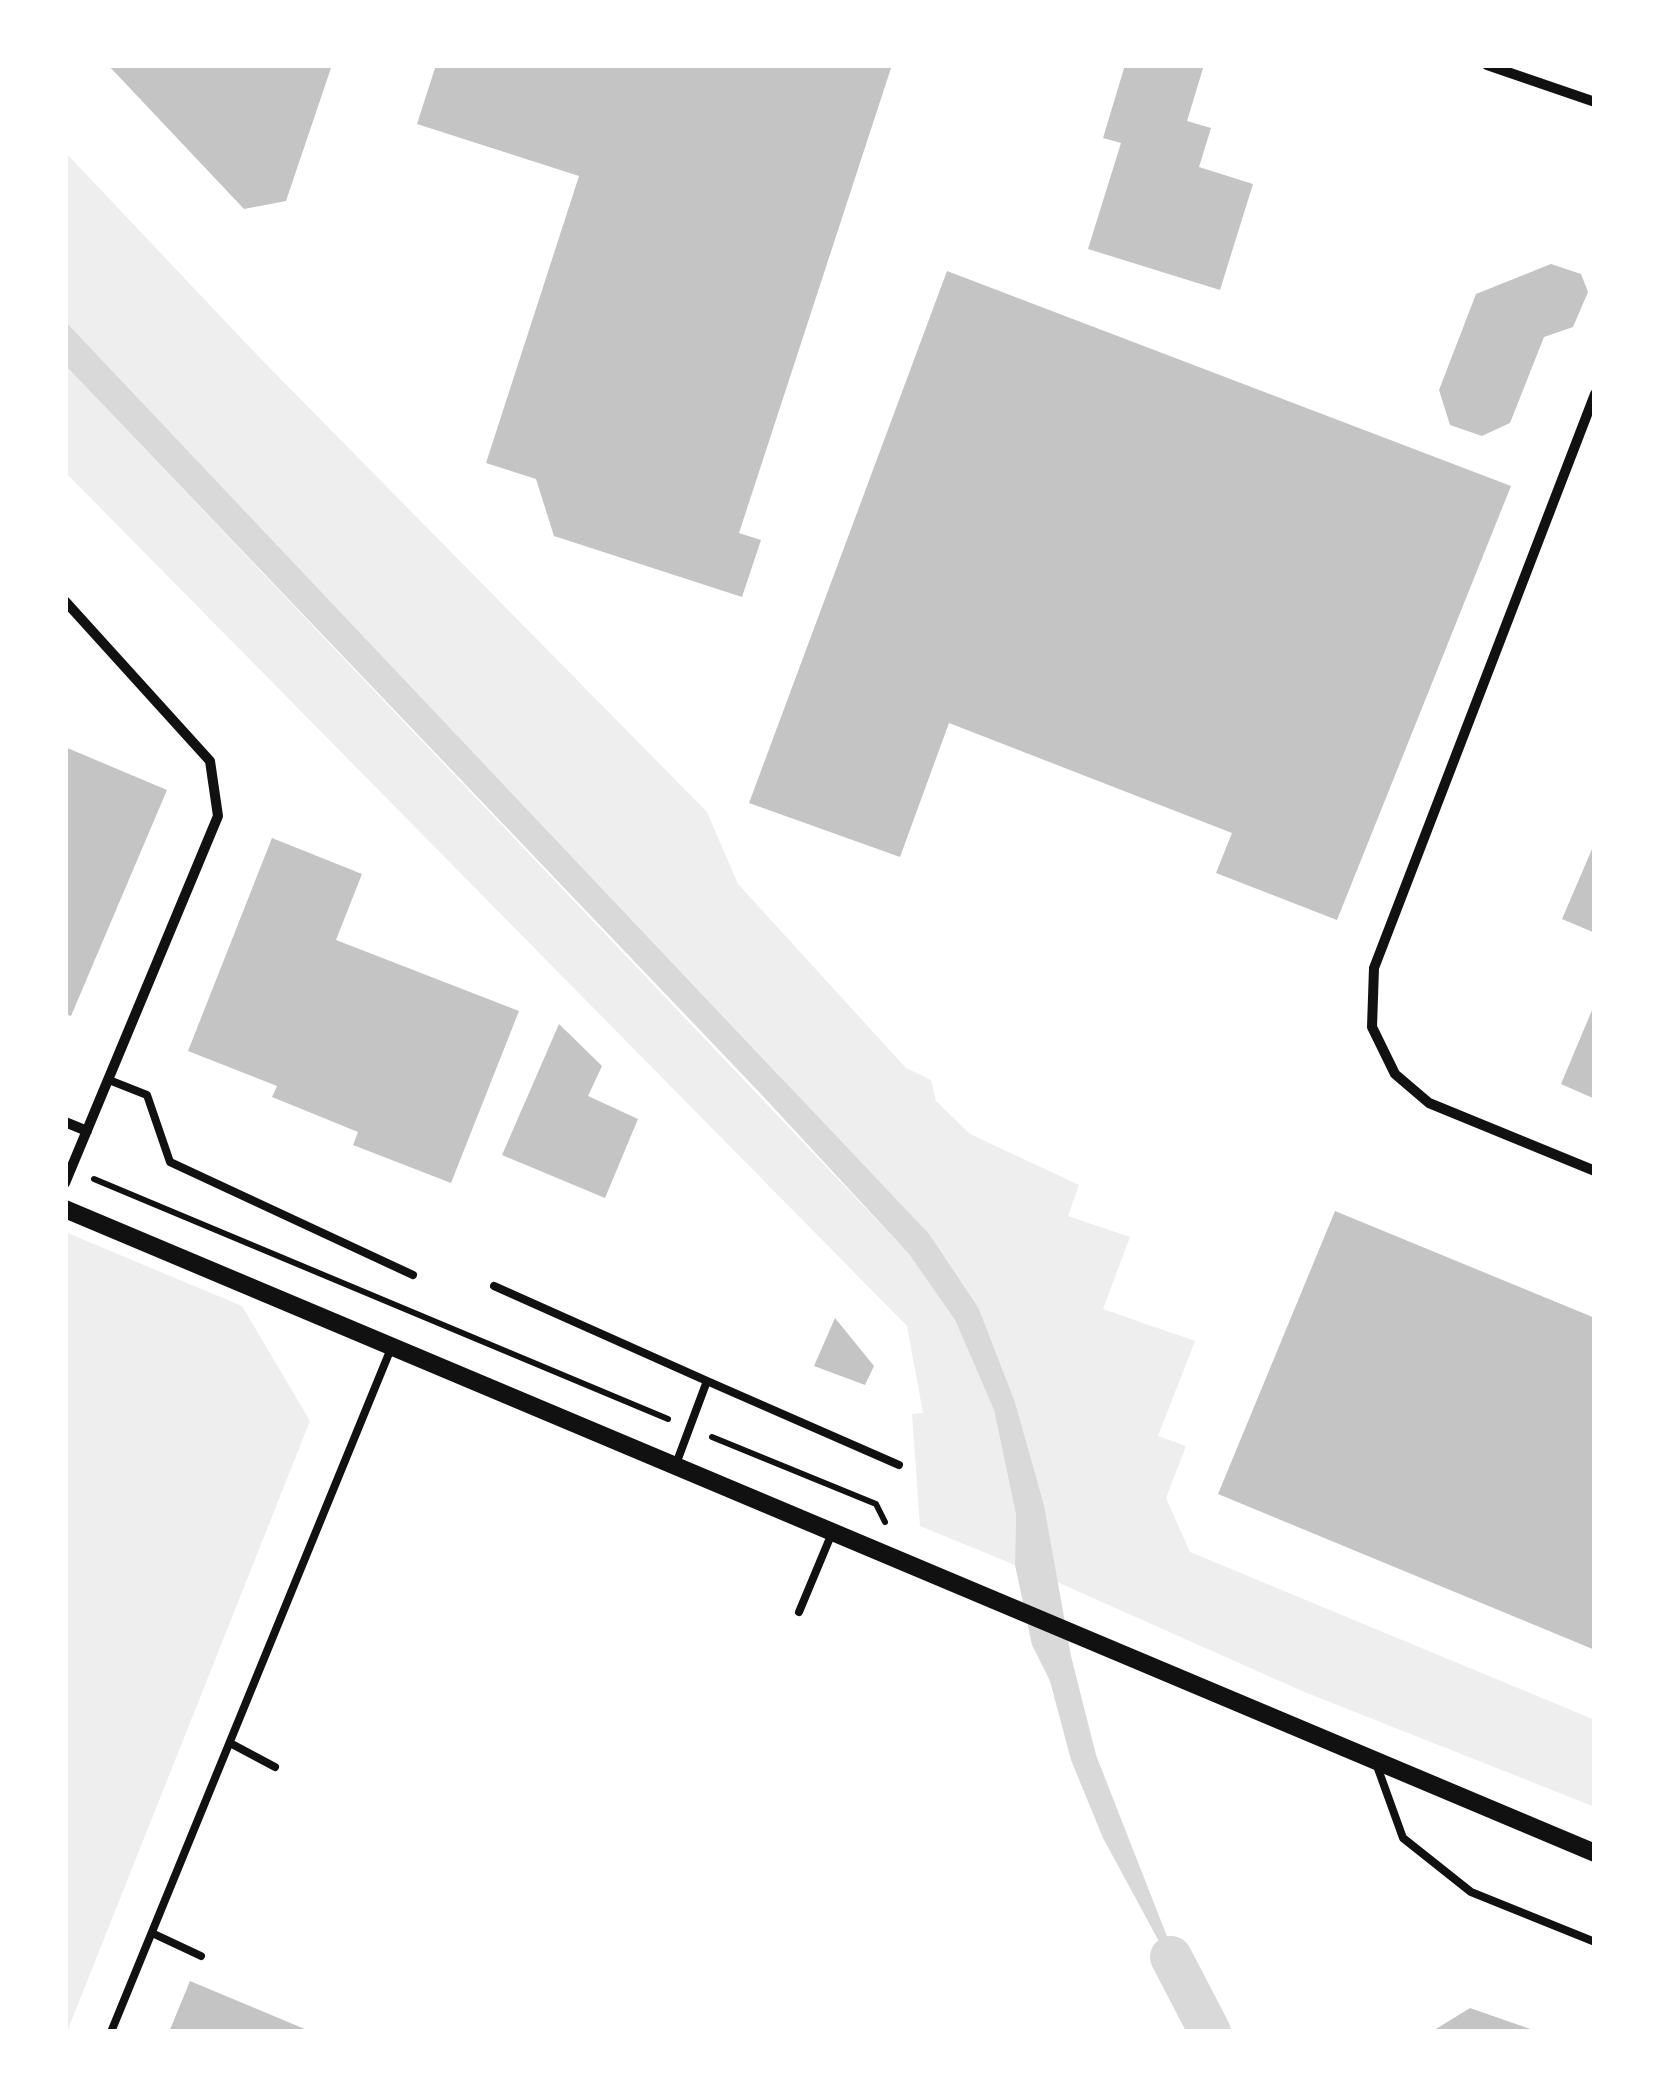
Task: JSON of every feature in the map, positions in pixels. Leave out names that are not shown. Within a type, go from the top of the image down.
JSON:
[{"type":"street","points":[[1487,65],[1595,102]]},
{"type":"street","points":[[1595,394],[1374,968],[1372,1027],[1394,1074],[1430,1103],[1595,1171]]},
{"type":"street","points":[[65,601],[210,761],[218,816],[65,1184]]},
{"type":"street","points":[[65,1122],[87,1131]]},
{"type":"street","points":[[65,1209],[833,1529],[1595,1853]]},
{"type":"lane","points":[[109,1080],[147,1095],[170,1162],[412,1276]]},
{"type":"lane","points":[[494,1286],[899,1465]]},
{"type":"lane","points":[[111,2032],[392,1346]]},
{"type":"lane","points":[[676,1464],[706,1381]]},
{"type":"lane","points":[[799,1612],[833,1529]]},
{"type":"lane","points":[[230,1743],[275,1767]]},
{"type":"lane","points":[[1376,1762],[1402,1838],[1471,1892],[1595,1942]]},
{"type":"lane","points":[[152,1933],[201,1956]]},
{"type":"path","points":[[71,1169],[876,1504],[903,1560]]},
{"type":"shaded area","points":[[65,152],[259,357],[707,812],[738,884],[906,1068],[931,1080],[936,1101],[970,1134],[1079,1185],[1068,1216],[1130,1237],[1103,1309],[1195,1341],[1158,1436],[1186,1446],[1166,1498],[1190,1552],[1595,1720],[1595,1807],[1302,1691],[1057,1582],[1044,1505],[1015,1402],[979,1309],[780,1076],[65,321]]},
{"type":"shaded area","points":[[65,321],[929,1234],[979,1309],[1015,1402],[1044,1505],[1071,1656],[1096,1755],[1195,2008],[1103,1838],[1071,1760],[1050,1681],[1032,1645],[1015,1565],[1016,1515],[994,1410],[955,1320],[909,1254],[760,1093],[65,365]]},
{"type":"shaded area","points":[[65,365],[909,1254],[955,1320],[994,1410],[1016,1516],[1015,1565],[920,1526],[912,1414],[923,1413],[907,1326],[65,472]]},
{"type":"shaded area","points":[[65,1232],[242,1306],[310,1421],[67,2032]]},
{"type":"building","points":[[108,65],[332,65],[286,201],[244,209]]},
{"type":"building","points":[[436,65],[892,65],[739,533],[761,540],[742,597],[554,536],[536,479],[486,463],[579,176],[417,124]]},
{"type":"building","points":[[1125,65],[1204,65],[1187,121],[1211,128],[1199,167],[1253,184],[1220,290],[1088,249],[1121,143],[1103,138]]},
{"type":"building","points":[[1551,264],[1581,274],[1588,292],[1573,327],[1544,337],[1510,423],[1482,436],[1450,425],[1439,390],[1476,294]]},
{"type":"building","points":[[947,271],[1511,486],[1337,920],[1216,873],[1232,833],[949,723],[900,857],[749,803]]},
{"type":"building","points":[[65,747],[167,790],[71,1016],[65,1014]]},
{"type":"building","points":[[272,838],[362,874],[336,940],[519,1011],[451,1183],[353,1145],[358,1132],[272,1097],[277,1086],[188,1051]]},
{"type":"building","points":[[1595,842],[1595,933],[1562,919]]},
{"type":"building","points":[[1595,1003],[1595,1099],[1561,1084]]},
{"type":"building","points":[[559,1024],[602,1066],[588,1096],[638,1119],[605,1198],[502,1155]]},
{"type":"building","points":[[1335,1211],[1595,1318],[1595,1650],[1218,1494]]},
{"type":"building","points":[[835,1318],[874,1366],[865,1385],[814,1366]]},
{"type":"building","points":[[190,1981],[312,2032],[169,2032]]},
{"type":"building","points":[[1470,2008],[1536,2031],[1536,2032],[1431,2032]]},
{"type":"waterway","points":[[1171,1957],[1210,2032]]}]
